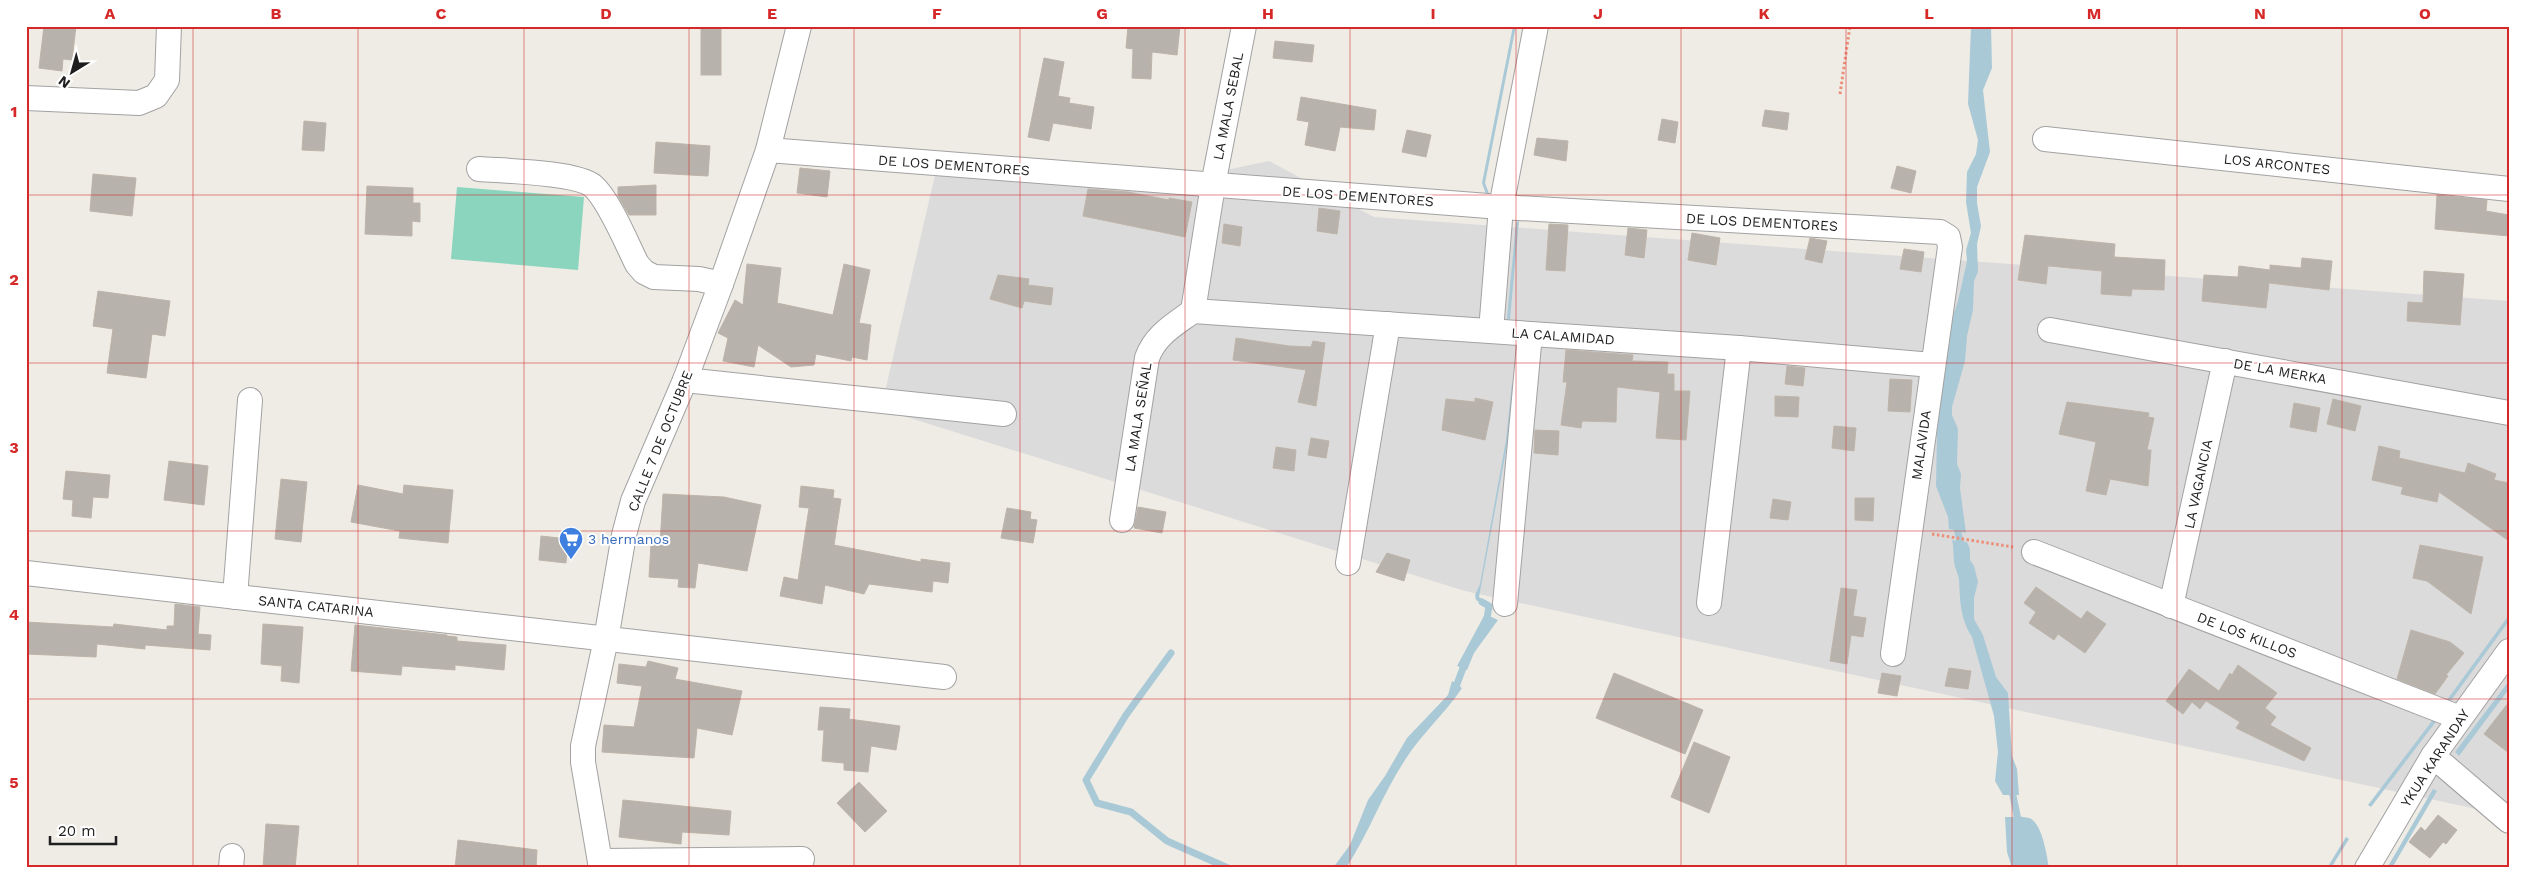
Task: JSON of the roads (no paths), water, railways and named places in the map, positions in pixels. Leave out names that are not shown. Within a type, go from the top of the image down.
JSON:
[{"type":"street","points":[[26,98],[139,103],[156,96],[166,80],[169,26]]},
{"type":"street","name":"CALLE 7 DE OCTUBRE","points":[[601,864],[583,746],[606,639],[624,535],[634,502],[685,380],[721,284],[768,150],[799,26]]},
{"type":"street","name":"LA MALA SEBAL","points":[[1213,185],[1244,26]]},
{"type":"street","points":[[1490,331],[1501,207],[1536,26]]},
{"type":"street","name":"LOS ARCONTES","points":[[2045,139],[2509,189]]},
{"type":"street","name":"DE LOS DEMENTORES","points":[[768,150],[1501,207],[1940,232],[1948,237]]},
{"type":"street","points":[[479,168],[577,178],[592,186],[602,197],[637,264],[644,272],[654,277],[699,280],[721,284]]},
{"type":"street","points":[[1193,311],[1213,185]]},
{"type":"street","name":"MALAVIDA","points":[[1893,654],[1950,247],[1948,237]]},
{"type":"street","name":"LA CALAMIDAD","points":[[1193,311],[1739,348],[1932,365]]},
{"type":"street","name":"LA MALA SEÑAL","points":[[1122,520],[1147,358],[1158,336],[1193,311]]},
{"type":"street","points":[[1348,563],[1388,324]]},
{"type":"street","name":"DE LA MERKA","points":[[2050,330],[2509,413]]},
{"type":"street","points":[[1505,604],[1530,334]]},
{"type":"street","points":[[1709,603],[1739,348]]},
{"type":"street","name":"LA VAGANCIA","points":[[2171,606],[2225,362]]},
{"type":"street","points":[[685,380],[1004,414]]},
{"type":"street","points":[[235,597],[250,400]]},
{"type":"street","name":"DE LOS KILLOS","points":[[2034,552],[2460,718]]},
{"type":"street","name":"SANTA CATARINA","points":[[26,573],[944,677]]},
{"type":"street","name":"YKUA KARANDAY","points":[[2367,868],[2433,756],[2509,651]]},
{"type":"street","points":[[2433,756],[2509,821]]},
{"type":"street","points":[[601,864],[802,860]]},
{"type":"water","points":[[1513,26],[1516,26],[1485,183],[1490,196],[1487,197],[1482,183]]},
{"type":"water","points":[[1971,26],[1991,26],[1992,68],[1983,90],[1990,152],[1977,187],[1977,203],[1981,226],[1977,244],[1978,272],[1974,281],[1973,310],[1967,336],[1965,361],[1952,407],[1952,415],[1958,429],[1957,464],[1961,474],[1960,488],[1966,533],[1949,529],[1948,517],[1936,486],[1937,432],[1950,325],[1958,301],[1967,261],[1966,250],[1971,233],[1966,202],[1967,172],[1976,154],[1978,140],[1968,104]]},
{"type":"water","points":[[1519,221],[1510,319],[1507,319],[1516,222]]},
{"type":"water","points":[[1512,383],[1515,383],[1508,440],[1479,597],[1491,606],[1489,608],[1476,600],[1475,595],[1480,584],[1506,440]]},
{"type":"water","points":[[1952,540],[1967,542],[1970,549],[1970,560],[1974,566],[1978,582],[1974,598],[1974,619],[1983,635],[1996,677],[2008,693],[2012,756],[2017,769],[2019,795],[2003,795],[1995,781],[1998,752],[1994,716],[1972,637],[1963,616]]},
{"type":"water","points":[[1485,614],[1498,620],[1474,653],[1467,670],[1457,666]]},
{"type":"water","points":[[2509,615],[2509,621],[2447,706],[2444,704]]},
{"type":"water","points":[[1452,681],[1462,688],[1418,741],[1405,760],[1346,868],[1333,868],[1350,845],[1368,800],[1385,776],[1407,738],[1448,695]]},
{"type":"water","points":[[2509,681],[2509,689],[2459,756],[2455,752]]},
{"type":"water","points":[[2435,717],[2438,719],[2371,807],[2368,805]]},
{"type":"water","points":[[2433,789],[2437,791],[2392,868],[2387,868]]},
{"type":"water","points":[[2005,817],[2026,817],[2034,821],[2041,832],[2049,868],[2012,868],[2007,852]]},
{"type":"water","points":[[2346,837],[2349,839],[2331,868],[2327,868]]},
{"type":"waterway","points":[[1956,524],[1962,550]]},
{"type":"waterway","points":[[1482,602],[1489,606],[1486,625]]},
{"type":"waterway","points":[[1171,653],[1126,715],[1086,780],[1097,803],[1131,812],[1167,841],[1228,868]]},
{"type":"waterway","points":[[1454,692],[1466,660]]},
{"type":"waterway","points":[[2011,786],[2019,825]]},
{"type":"place","name":"3 hermanos","points":[[571,560]]}]
